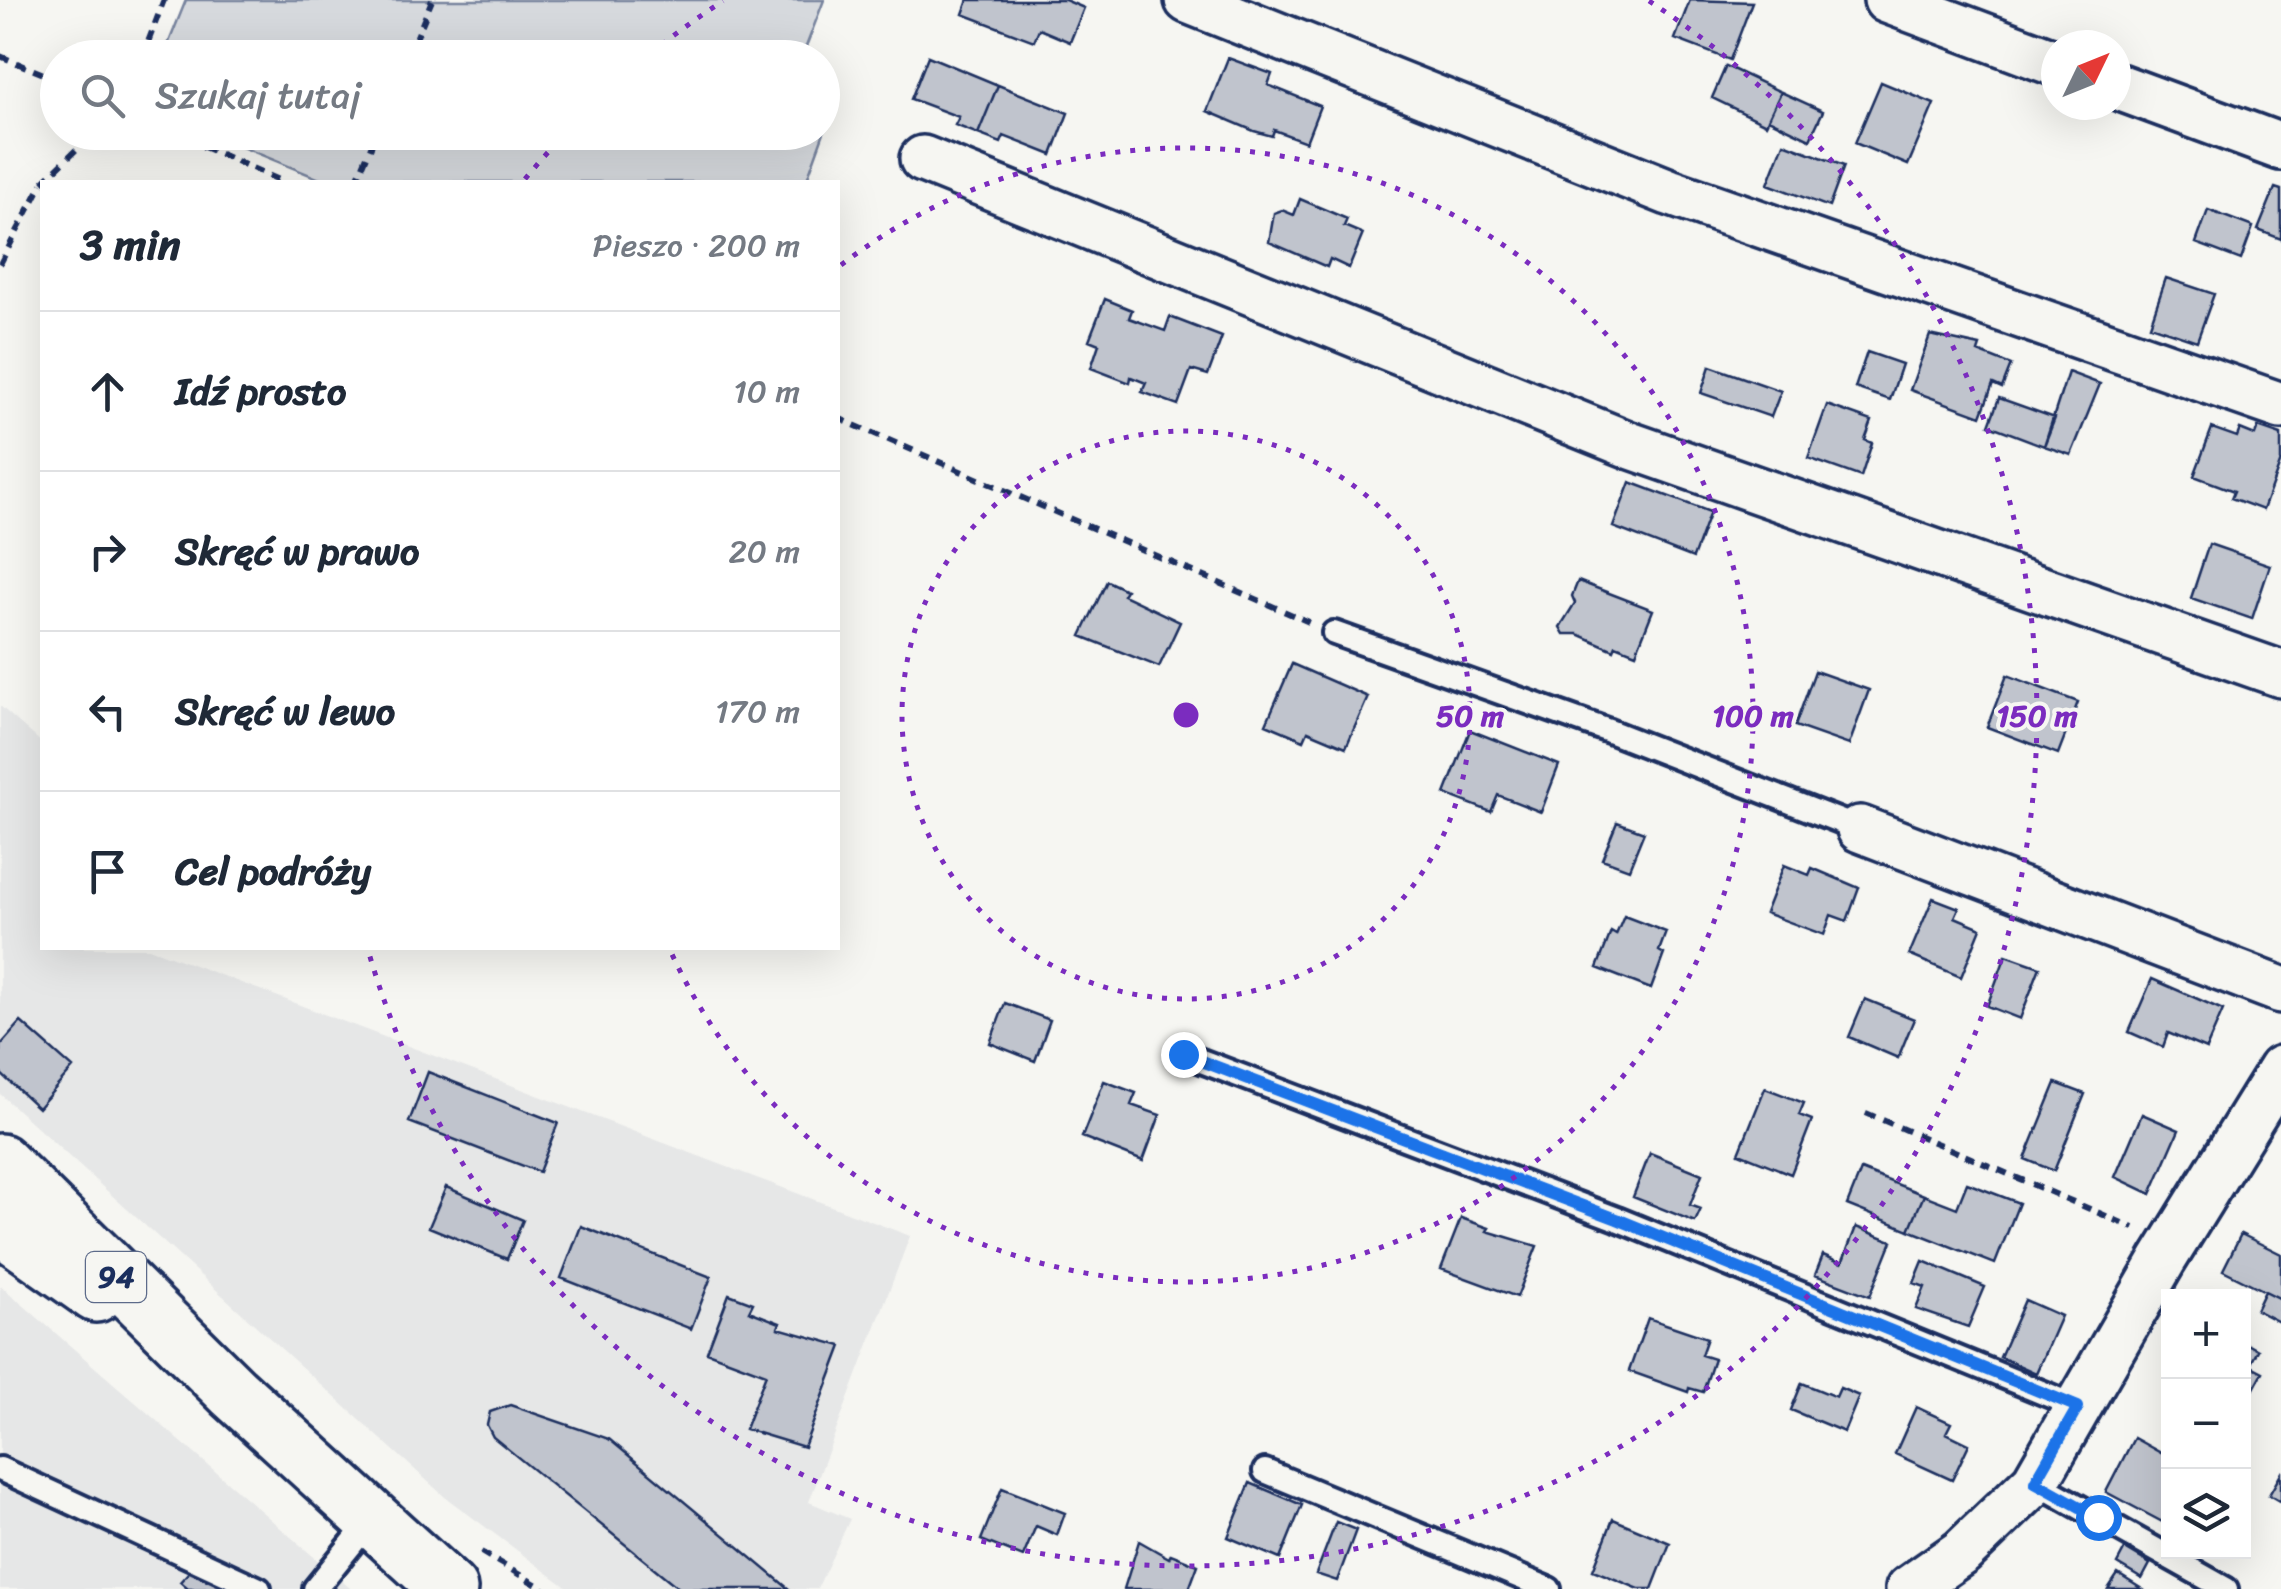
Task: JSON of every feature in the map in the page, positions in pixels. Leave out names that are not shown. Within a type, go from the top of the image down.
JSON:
[{"type":"main road","name":"94","points":[[0,1162],[233,1392],[449,1589]]},
{"type":"main road","name":"94","points":[[0,1226],[233,1392]]},
{"type":"street","points":[[1188,0],[1668,192],[2281,406]]},
{"type":"street","points":[[1887,0],[2041,57]]},
{"type":"street","points":[[2131,92],[2281,148]]},
{"type":"street","points":[[923,158],[1632,446],[2281,674]]},
{"type":"street","points":[[1860,830],[2281,990]]},
{"type":"street","points":[[1909,1589],[1962,1552],[2035,1482],[2172,1245],[2281,1069]]},
{"type":"lane","points":[[1334,633],[1609,731],[1860,830]]},
{"type":"lane","points":[[1183,1054],[1617,1219],[2078,1407]]},
{"type":"lane","points":[[0,1469],[259,1589]]},
{"type":"lane","points":[[1264,1472],[1549,1589]]},
{"type":"lane","points":[[2035,1482],[2226,1589]]},
{"type":"lane","points":[[315,1589],[372,1520]]},
{"type":"path","points":[[149,40],[164,0]]},
{"type":"path","points":[[415,40],[432,0]]},
{"type":"path","points":[[0,56],[40,73]]},
{"type":"path","points":[[46,180],[76,150]]},
{"type":"path","points":[[211,150],[279,180]]},
{"type":"path","points":[[357,180],[369,150]]},
{"type":"path","points":[[0,264],[40,189]]},
{"type":"path","points":[[840,419],[1061,511],[1334,633]]},
{"type":"path","points":[[1866,1113],[2172,1245]]},
{"type":"shaded area","points":[[186,0],[824,0],[809,40],[170,40]]},
{"type":"shaded area","points":[[249,150],[818,150],[807,180],[322,180]]},
{"type":"shaded area","points":[[0,706],[40,741],[40,950],[154,950],[910,1236],[809,1502],[850,1519],[817,1589],[569,1589],[445,1497],[0,1094]]},
{"type":"shaded area","points":[[0,1285],[351,1589],[0,1589]]},
{"type":"building","points":[[968,0],[1065,0],[1084,8],[1070,42],[1039,29],[1034,41],[963,14]]},
{"type":"building","points":[[1690,0],[1752,2],[1730,60],[1675,39]]},
{"type":"building","points":[[928,56],[998,85],[978,134],[955,125],[959,117],[911,99]]},
{"type":"building","points":[[1228,58],[1272,74],[1268,85],[1320,106],[1306,142],[1274,130],[1272,136],[1254,131],[1207,111]]},
{"type":"building","points":[[1726,66],[1781,92],[1766,124],[1712,98]]},
{"type":"building","points":[[1881,82],[1934,104],[1908,165],[1855,143]]},
{"type":"building","points":[[998,85],[1068,113],[1052,155],[1004,136],[1001,143],[978,134]]},
{"type":"building","points":[[1781,92],[1823,111],[1810,139],[1768,119]]},
{"type":"building","points":[[1784,143],[1844,166],[1829,207],[1768,184]]},
{"type":"building","points":[[2275,188],[2281,190],[2281,239],[2258,230]]},
{"type":"building","points":[[1300,199],[1347,219],[1344,226],[1363,234],[1349,268],[1330,259],[1327,267],[1269,242],[1274,213],[1282,210],[1294,215]]},
{"type":"building","points":[[2208,210],[2253,227],[2241,260],[2196,243]]},
{"type":"building","points":[[2166,278],[2214,294],[2197,341],[2150,325]]},
{"type":"building","points":[[1105,299],[1132,310],[1129,318],[1165,331],[1170,317],[1222,337],[1208,375],[1191,370],[1178,405],[1142,392],[1146,383],[1131,377],[1130,383],[1091,368],[1099,344],[1089,340]]},
{"type":"building","points":[[1930,335],[1980,346],[1978,352],[2011,365],[2002,388],[1993,384],[1981,416],[1910,390]]},
{"type":"building","points":[[1867,352],[1902,364],[1890,400],[1855,388]]},
{"type":"building","points":[[1710,366],[1781,391],[1771,417],[1701,393]]},
{"type":"building","points":[[2068,372],[2100,384],[2071,455],[2044,446]]},
{"type":"building","points":[[1999,398],[2055,418],[2044,446],[1989,425]]},
{"type":"building","points":[[1827,405],[1872,421],[1865,440],[1872,443],[1861,477],[1808,458]]},
{"type":"building","points":[[2258,427],[2281,435],[2281,461],[2263,510],[2231,498],[2234,491],[2194,476],[2212,428],[2237,437],[2240,429],[2255,435]]},
{"type":"building","points":[[1630,482],[1710,512],[1693,558],[1613,527]]},
{"type":"building","points":[[2209,544],[2270,565],[2252,619],[2191,598]]},
{"type":"building","points":[[1107,581],[1126,590],[1123,595],[1180,622],[1159,667],[1081,636]]},
{"type":"building","points":[[1578,581],[1653,610],[1636,653],[1616,645],[1614,650],[1578,634],[1564,634],[1560,627],[1575,603],[1572,596]]},
{"type":"building","points":[[1292,664],[1368,697],[1346,747],[1308,731],[1304,740],[1266,724]]},
{"type":"building","points":[[1815,671],[1869,690],[1849,745],[1795,726]]},
{"type":"building","points":[[2007,675],[2078,702],[2058,754],[1987,727]]},
{"type":"building","points":[[1470,730],[1559,765],[1541,812],[1498,795],[1491,812],[1445,794]]},
{"type":"building","points":[[1617,822],[1644,832],[1629,869],[1602,859]]},
{"type":"building","points":[[1784,865],[1809,875],[1812,868],[1859,888],[1847,921],[1831,915],[1824,935],[1765,913]]},
{"type":"building","points":[[1933,898],[1959,908],[1955,917],[1981,928],[1961,977],[1909,955]]},
{"type":"building","points":[[1624,916],[1666,932],[1659,951],[1664,954],[1651,989],[1597,968],[1611,932],[1616,935]]},
{"type":"building","points":[[2006,955],[2040,967],[2020,1019],[1987,1006]]},
{"type":"building","points":[[2152,979],[2223,1010],[2206,1049],[2168,1033],[2163,1047],[2129,1032]]},
{"type":"building","points":[[1865,999],[1914,1019],[1898,1058],[1849,1037]]},
{"type":"building","points":[[1005,1003],[1050,1020],[1035,1061],[990,1043]]},
{"type":"building","points":[[21,1022],[73,1068],[38,1108],[0,1073],[0,1046]]},
{"type":"building","points":[[428,1072],[558,1123],[539,1172],[409,1122]]},
{"type":"building","points":[[1104,1081],[1136,1093],[1131,1105],[1160,1115],[1143,1161],[1082,1137]]},
{"type":"building","points":[[2056,1083],[2085,1094],[2054,1171],[2025,1159]]},
{"type":"building","points":[[1765,1088],[1804,1103],[1799,1115],[1812,1120],[1791,1174],[1739,1153]]},
{"type":"building","points":[[2142,1114],[2179,1130],[2151,1194],[2115,1177]]},
{"type":"building","points":[[1650,1153],[1702,1174],[1690,1205],[1701,1209],[1695,1222],[1633,1197]]},
{"type":"building","points":[[1861,1170],[1924,1195],[1909,1230],[1847,1205]]},
{"type":"building","points":[[1967,1183],[2019,1203],[1995,1264],[1909,1230],[1924,1195],[1957,1208]]},
{"type":"building","points":[[446,1187],[523,1220],[507,1259],[429,1227]]},
{"type":"building","points":[[1461,1218],[1489,1228],[1487,1231],[1537,1246],[1517,1297],[1441,1269]]},
{"type":"building","points":[[581,1226],[711,1277],[691,1329],[561,1278]]},
{"type":"building","points":[[1856,1227],[1892,1241],[1870,1296],[1815,1275],[1823,1255],[1842,1263]]},
{"type":"building","points":[[2241,1234],[2281,1254],[2281,1299],[2223,1270]]},
{"type":"building","points":[[1923,1261],[1985,1287],[1968,1327],[1916,1309],[1925,1287],[1914,1283]]},
{"type":"building","points":[[2265,1291],[2281,1299],[2279,1322],[2256,1310]]},
{"type":"building","points":[[729,1294],[753,1303],[749,1311],[780,1323],[778,1328],[842,1346],[804,1447],[745,1429],[766,1374],[707,1352]]},
{"type":"building","points":[[2025,1300],[2061,1316],[2036,1373],[2000,1357]]},
{"type":"building","points":[[1648,1318],[1707,1338],[1701,1355],[1714,1359],[1703,1392],[1689,1388],[1688,1392],[1629,1371]]},
{"type":"building","points":[[2251,1366],[2263,1372],[2251,1394]]},
{"type":"building","points":[[1802,1383],[1836,1397],[1840,1388],[1859,1396],[1844,1432],[1791,1410]]},
{"type":"building","points":[[510,1405],[609,1439],[789,1589],[680,1589],[493,1437],[487,1425],[490,1412]]},
{"type":"building","points":[[1916,1407],[1951,1423],[1946,1433],[1969,1444],[1952,1480],[1895,1454]]},
{"type":"building","points":[[2134,1438],[2161,1453],[2161,1521],[2106,1492]]},
{"type":"building","points":[[2281,1474],[2281,1502],[2269,1495]]},
{"type":"building","points":[[1250,1483],[1302,1505],[1280,1559],[1228,1537]]},
{"type":"building","points":[[1002,1488],[1065,1513],[1057,1535],[1036,1526],[1023,1557],[981,1540]]},
{"type":"building","points":[[1613,1519],[1670,1543],[1652,1589],[1639,1589],[1593,1570]]},
{"type":"building","points":[[1336,1522],[1356,1530],[1337,1581],[1316,1574]]},
{"type":"building","points":[[1139,1541],[1169,1558],[1171,1554],[1198,1565],[1189,1589],[1124,1589]]},
{"type":"building","points":[[2125,1549],[2150,1564],[2142,1579],[2117,1564]]},
{"type":"building","points":[[197,1563],[228,1589],[188,1589],[180,1582]]},
{"type":"building","points":[[2118,1574],[2142,1589],[2108,1589]]},
{"type":"route","points":[[1183,1054],[1617,1219],[2078,1407],[2035,1482],[2098,1517]]}]
